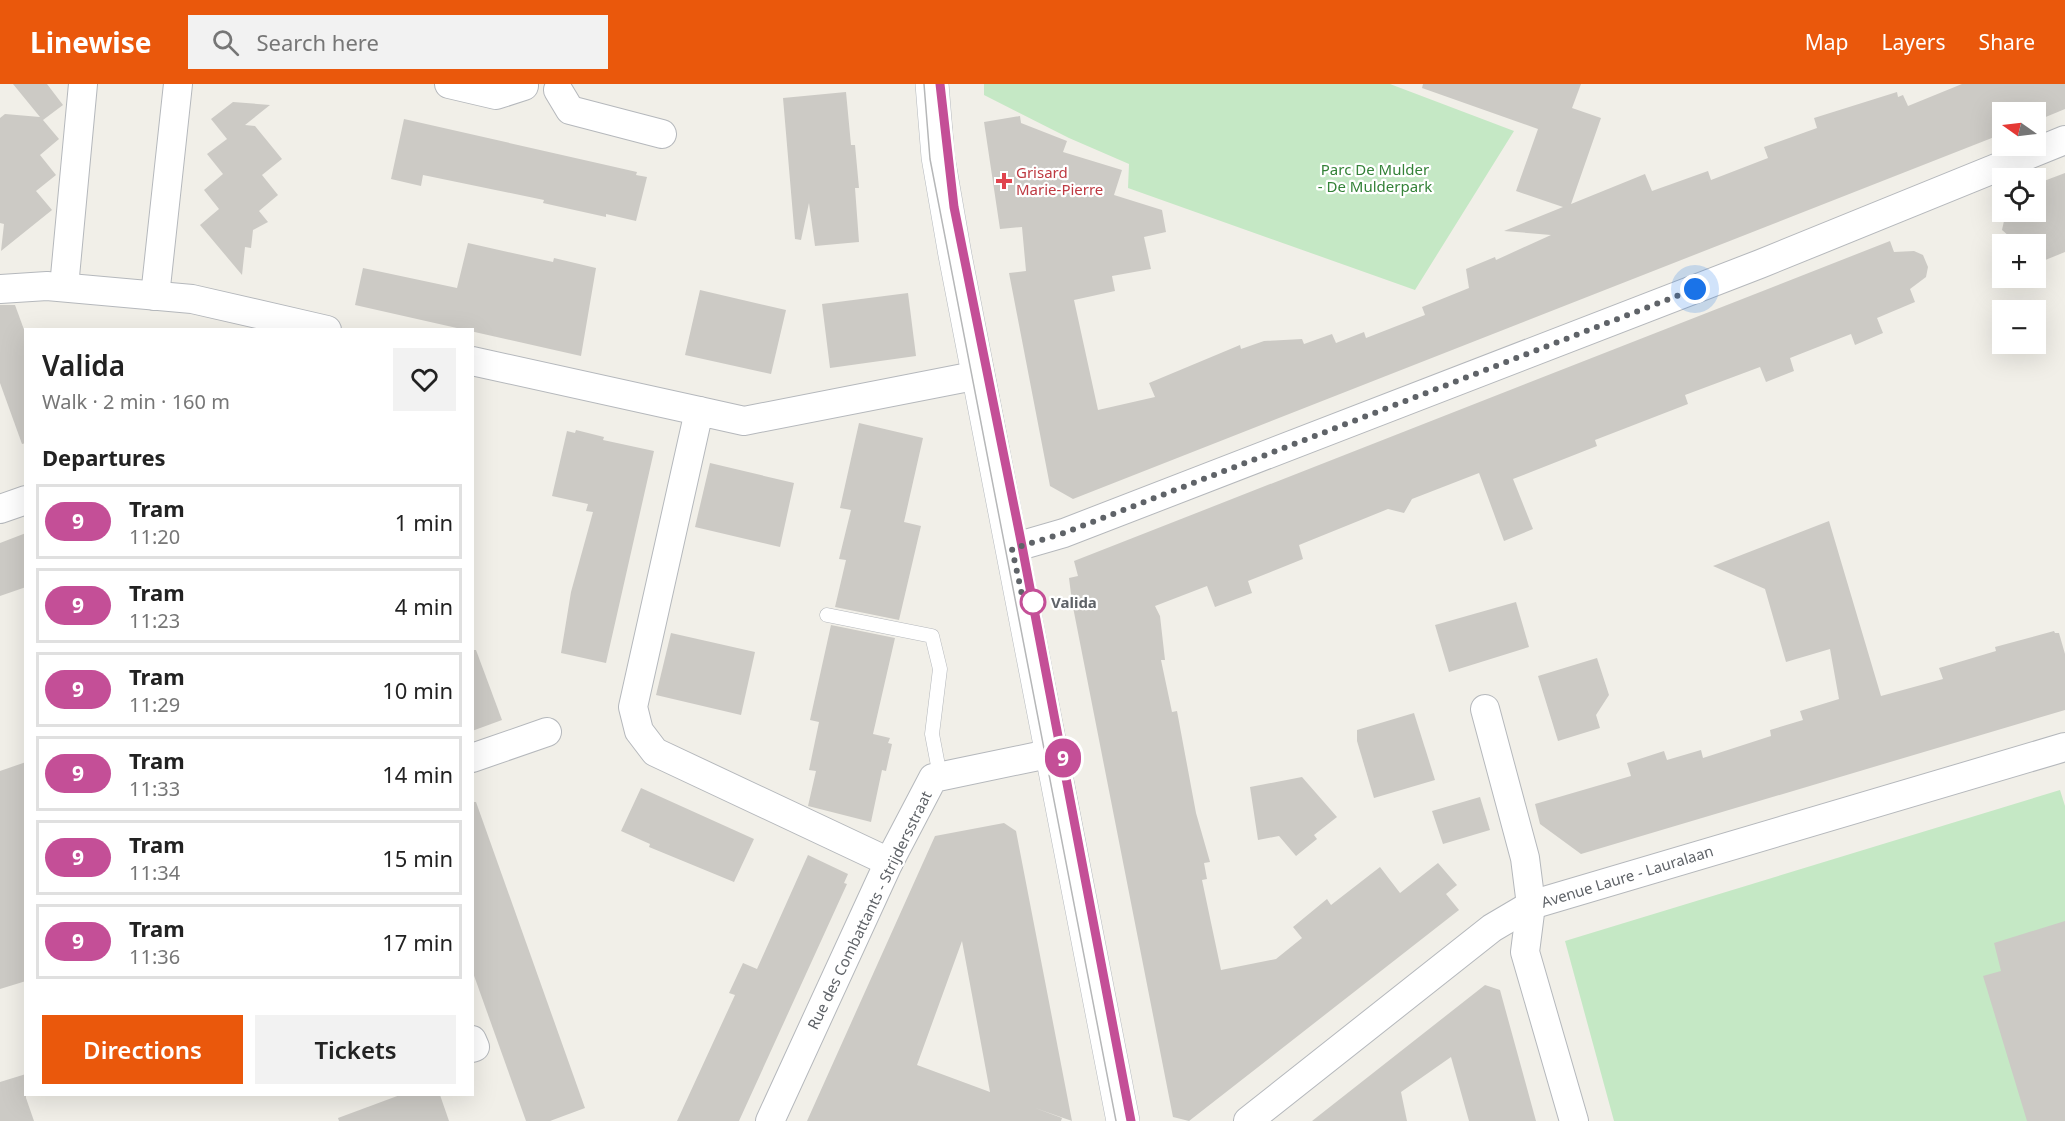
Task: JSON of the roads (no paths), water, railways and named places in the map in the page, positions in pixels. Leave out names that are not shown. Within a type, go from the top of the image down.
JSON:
[{"type":"main road","points":[[932,84],[938,158],[1123,1121]]},
{"type":"street","points":[[64,287],[83,84]]},
{"type":"street","points":[[155,296],[178,84]]},
{"type":"street","points":[[448,84],[496,95],[524,85],[535,93],[561,87],[570,110],[662,134]]},
{"type":"street","points":[[1012,549],[1064,533],[1749,268],[2065,140]]},
{"type":"street","points":[[0,289],[7,286],[64,287],[192,299],[309,328]]},
{"type":"street","points":[[474,362],[744,421],[979,375]]},
{"type":"street","points":[[699,411],[633,707],[639,731],[655,752],[889,861]]},
{"type":"street","points":[[0,509],[24,501]]},
{"type":"street","points":[[1485,709],[1525,858],[1531,905],[1525,952],[1574,1121]]},
{"type":"street","points":[[474,757],[533,731]]},
{"type":"street","name":"Avenue Laure - Lauralaan","points":[[1248,1121],[1492,928],[1531,905],[2065,747]]},
{"type":"street","name":"Rue des Combattants - Strijdersstraat","points":[[770,1121],[889,861],[933,778],[1053,753]]},
{"type":"lane","points":[[827,615],[932,636],[940,669],[932,734],[940,776]]},
{"type":"tram line","points":[[924,84],[930,159],[1116,1121]]},
{"type":"tram line","points":[[940,84],[954,207],[1022,546],[1131,1121]]},
{"type":"tram line","name":"9","points":[[940,84],[942,120],[954,207],[1022,546],[1131,1121]]},
{"type":"place","name":"Grisard Marie-Pierre","points":[[1004,181]]},
{"type":"place","name":"Valida","points":[[1033,602]]},
{"type":"park label","name":"Parc De Mulder - De Mulderpark","points":[[1375,178]]}]
